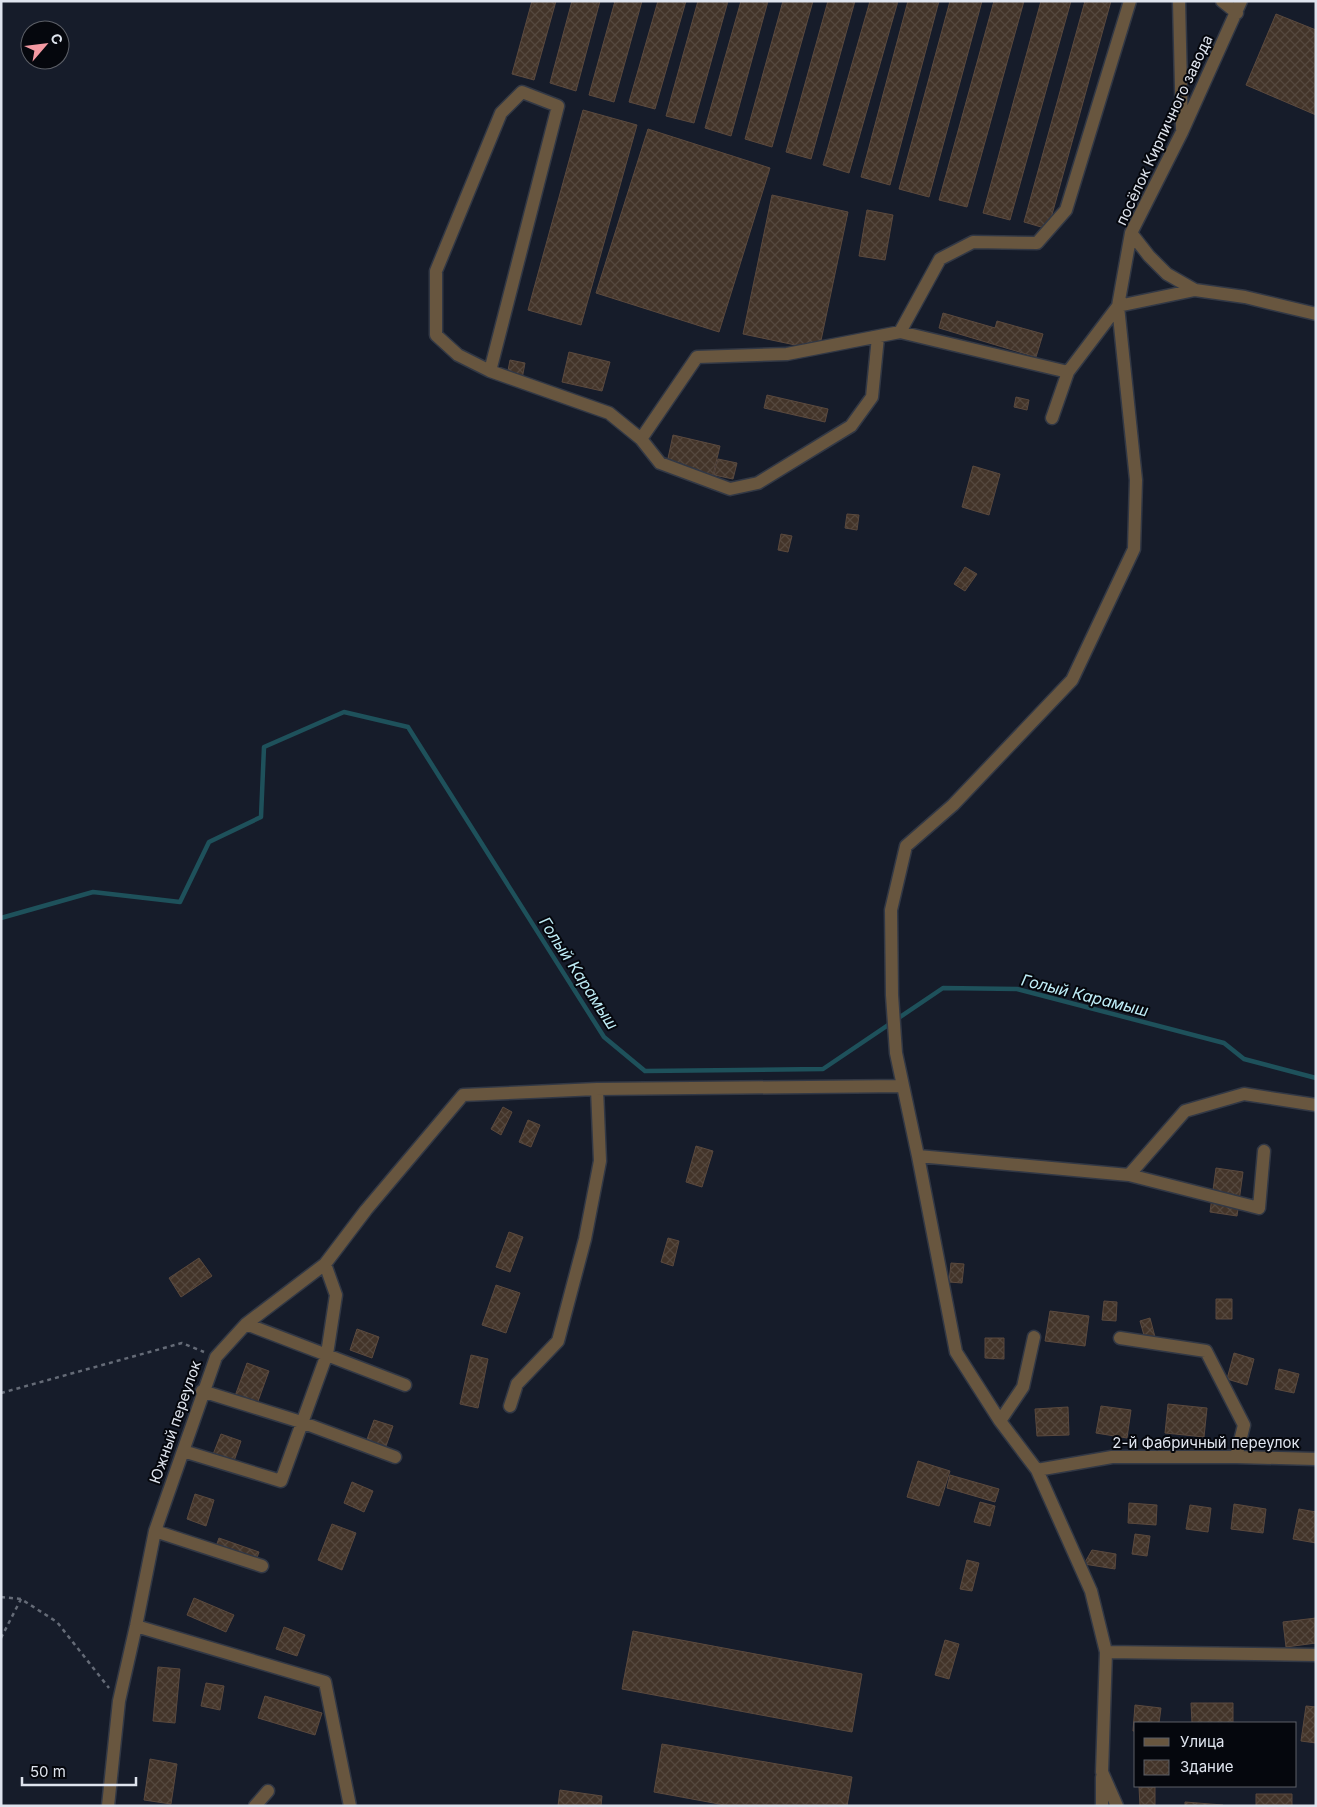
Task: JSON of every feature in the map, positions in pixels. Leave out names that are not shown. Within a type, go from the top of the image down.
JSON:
[{"type":"street","points":[[900,332],[940,259],[973,242],[1037,243],[1066,210],[1130,1]]},
{"type":"street","points":[[1179,1],[1182,132]]},
{"type":"street","points":[[1222,1],[1239,7]]},
{"type":"street","name":"посёлок Кирпичного завода","points":[[1118,306],[1131,233],[1182,132],[1239,7]]},
{"type":"street","points":[[490,371],[558,106],[522,92],[501,113],[436,271],[436,335],[458,355],[490,371],[609,413],[641,439],[660,463],[730,489],[758,483],[851,426],[872,397],[878,336]]},
{"type":"street","points":[[1131,233],[1149,256],[1167,274],[1195,290]]},
{"type":"street","points":[[1052,418],[1068,372],[1118,306],[1195,290],[1245,297],[1316,314]]},
{"type":"street","points":[[1102,1806],[1106,1652],[1091,1591],[1037,1470],[1000,1421],[956,1352],[896,1053],[892,995],[891,910],[906,846],[953,804],[1072,680],[1134,549],[1136,480],[1118,306]]},
{"type":"street","points":[[641,439],[697,357],[787,354],[900,332],[1068,372]]},
{"type":"street","name":"Южный переулок","points":[[108,1806],[119,1701],[136,1626],[154,1531],[202,1391],[216,1357],[246,1324],[325,1264],[366,1210],[463,1095],[596,1089],[903,1086]]},
{"type":"street","points":[[510,1406],[517,1384],[558,1342],[585,1239],[600,1161],[596,1089]]},
{"type":"street","points":[[1129,1176],[1185,1111],[1244,1094],[1316,1105]]},
{"type":"street","points":[[918,1156],[1129,1176],[1259,1208],[1264,1151]]},
{"type":"street","points":[[183,1451],[281,1481],[327,1354],[336,1295],[325,1264]]},
{"type":"street","points":[[246,1324],[405,1385]]},
{"type":"street","points":[[1000,1421],[1023,1387],[1034,1337]]},
{"type":"street","points":[[1120,1338],[1206,1350],[1244,1425],[1236,1457]]},
{"type":"street","points":[[202,1391],[301,1422],[395,1457]]},
{"type":"street","name":"2-й Фабричный переулок","points":[[1037,1470],[1112,1457],[1316,1459]]},
{"type":"street","points":[[154,1531],[262,1566]]},
{"type":"street","points":[[136,1626],[326,1682],[350,1806]]},
{"type":"street","points":[[1106,1652],[1316,1656]]},
{"type":"street","points":[[1102,1772],[1117,1806]]},
{"type":"street","points":[[255,1806],[268,1791]]},
{"type":"path","points":[[1,1393],[182,1342],[216,1357]]},
{"type":"path","points":[[1,1597],[21,1599],[58,1622],[119,1701]]},
{"type":"path","points":[[1,1638],[21,1599]]},
{"type":"building","points":[[532,1],[556,1],[534,80],[512,74]]},
{"type":"building","points":[[572,1],[600,1],[576,91],[550,83]]},
{"type":"building","points":[[615,1],[642,1],[614,102],[589,95]]},
{"type":"building","points":[[658,1],[686,1],[655,109],[629,102]]},
{"type":"building","points":[[698,1],[728,1],[694,123],[666,116]]},
{"type":"building","points":[[741,1],[768,1],[731,136],[705,128]]},
{"type":"building","points":[[783,1],[813,1],[772,147],[745,139]]},
{"type":"building","points":[[828,1],[855,1],[811,159],[786,152]]},
{"type":"building","points":[[870,1],[898,1],[849,173],[823,165]]},
{"type":"building","points":[[908,1],[939,1],[890,185],[861,177]]},
{"type":"building","points":[[950,1],[982,1],[929,197],[899,189]]},
{"type":"building","points":[[994,1],[1024,1],[967,207],[939,200]]},
{"type":"building","points":[[1041,1],[1071,1],[1010,220],[983,213]]},
{"type":"building","points":[[1085,1],[1111,1],[1048,229],[1024,222]]},
{"type":"building","points":[[1276,14],[1316,30],[1316,115],[1246,85]]},
{"type":"building","points":[[583,110],[637,125],[581,325],[528,310]]},
{"type":"building","points":[[648,129],[770,168],[719,332],[596,293]]},
{"type":"building","points":[[772,195],[848,212],[819,350],[743,334]]},
{"type":"building","points":[[867,210],[893,215],[885,260],[859,256]]},
{"type":"building","points":[[943,313],[995,328],[997,321],[1043,334],[1036,357],[939,328]]},
{"type":"building","points":[[569,352],[610,362],[602,391],[562,382]]},
{"type":"building","points":[[510,360],[525,363],[522,379],[507,376]]},
{"type":"building","points":[[767,395],[828,409],[825,422],[764,408]]},
{"type":"building","points":[[1016,397],[1029,400],[1027,410],[1014,407]]},
{"type":"building","points":[[673,435],[720,446],[713,475],[667,463]]},
{"type":"building","points":[[718,459],[737,463],[733,479],[714,475]]},
{"type":"building","points":[[973,466],[1000,474],[989,515],[962,507]]},
{"type":"building","points":[[847,514],[859,515],[857,530],[845,528]]},
{"type":"building","points":[[781,534],[792,536],[788,552],[778,550]]},
{"type":"building","points":[[965,567],[977,574],[965,591],[954,584]]},
{"type":"building","points":[[503,1107],[512,1112],[501,1135],[491,1129]]},
{"type":"building","points":[[528,1120],[540,1125],[531,1147],[519,1142]]},
{"type":"building","points":[[696,1146],[713,1151],[702,1187],[686,1182]]},
{"type":"building","points":[[1216,1168],[1243,1172],[1237,1216],[1210,1212]]},
{"type":"building","points":[[509,1232],[523,1237],[510,1272],[496,1267]]},
{"type":"building","points":[[668,1238],[679,1241],[673,1266],[661,1262]]},
{"type":"building","points":[[199,1258],[212,1276],[181,1297],[169,1278]]},
{"type":"building","points":[[951,1263],[964,1264],[962,1283],[949,1282]]},
{"type":"building","points":[[496,1285],[520,1293],[506,1333],[482,1325]]},
{"type":"building","points":[[1216,1299],[1232,1299],[1232,1319],[1216,1319]]},
{"type":"building","points":[[1104,1301],[1117,1302],[1116,1321],[1102,1320]]},
{"type":"building","points":[[1050,1311],[1089,1316],[1085,1346],[1045,1341]]},
{"type":"building","points":[[1150,1318],[1155,1337],[1145,1339],[1140,1321]]},
{"type":"building","points":[[357,1329],[379,1337],[372,1358],[350,1350]]},
{"type":"building","points":[[985,1338],[1004,1338],[1004,1359],[985,1358]]},
{"type":"building","points":[[1234,1353],[1254,1359],[1247,1385],[1227,1379]]},
{"type":"building","points":[[471,1355],[488,1359],[478,1408],[460,1404]]},
{"type":"building","points":[[247,1363],[269,1371],[257,1404],[235,1396]]},
{"type":"building","points":[[1279,1369],[1299,1374],[1294,1393],[1275,1389]]},
{"type":"building","points":[[1168,1404],[1207,1408],[1204,1437],[1165,1433]]},
{"type":"building","points":[[1101,1406],[1131,1410],[1127,1438],[1096,1433]]},
{"type":"building","points":[[1068,1407],[1069,1435],[1037,1436],[1035,1409]]},
{"type":"building","points":[[374,1420],[393,1426],[384,1452],[365,1445]]},
{"type":"building","points":[[221,1434],[241,1441],[233,1464],[212,1457]]},
{"type":"building","points":[[918,1461],[950,1471],[939,1506],[907,1497]]},
{"type":"building","points":[[950,1475],[999,1489],[995,1502],[947,1488]]},
{"type":"building","points":[[352,1482],[373,1491],[364,1512],[344,1503]]},
{"type":"building","points":[[195,1494],[214,1500],[206,1526],[187,1519]]},
{"type":"building","points":[[980,1502],[995,1506],[990,1526],[974,1522]]},
{"type":"building","points":[[1129,1503],[1157,1505],[1156,1525],[1128,1523]]},
{"type":"building","points":[[1234,1504],[1266,1509],[1263,1533],[1231,1529]]},
{"type":"building","points":[[1190,1505],[1211,1508],[1208,1532],[1186,1529]]},
{"type":"building","points":[[1299,1509],[1316,1512],[1316,1543],[1293,1539]]},
{"type":"building","points":[[332,1524],[356,1533],[342,1570],[318,1560]]},
{"type":"building","points":[[1135,1534],[1150,1536],[1147,1556],[1132,1554]]},
{"type":"building","points":[[219,1538],[259,1552],[254,1566],[214,1552]]},
{"type":"building","points":[[1092,1550],[1116,1554],[1115,1569],[1084,1564]]},
{"type":"building","points":[[967,1560],[979,1563],[972,1591],[960,1589]]},
{"type":"building","points":[[194,1598],[234,1615],[226,1632],[187,1615]]},
{"type":"building","points":[[1316,1618],[1316,1643],[1286,1647],[1283,1622]]},
{"type":"building","points":[[284,1627],[305,1635],[297,1656],[276,1649]]},
{"type":"building","points":[[633,1631],[862,1674],[852,1732],[622,1689]]},
{"type":"building","points":[[945,1640],[959,1644],[949,1679],[935,1675]]},
{"type":"building","points":[[158,1667],[180,1669],[175,1723],[153,1721]]},
{"type":"building","points":[[206,1683],[224,1686],[220,1710],[201,1706]]},
{"type":"building","points":[[265,1696],[322,1713],[315,1735],[258,1718]]},
{"type":"building","points":[[1191,1703],[1233,1703],[1233,1722],[1192,1722]]},
{"type":"building","points":[[1135,1705],[1161,1708],[1159,1722],[1134,1722],[1133,1731]]},
{"type":"building","points":[[1306,1706],[1316,1707],[1316,1743],[1301,1741]]},
{"type":"building","points":[[662,1744],[852,1777],[847,1806],[730,1806],[654,1792]]},
{"type":"building","points":[[150,1759],[177,1764],[171,1804],[144,1800]]},
{"type":"building","points":[[1139,1787],[1155,1787],[1155,1806],[1140,1806]]},
{"type":"building","points":[[560,1790],[602,1796],[601,1806],[558,1806]]},
{"type":"building","points":[[1256,1794],[1292,1794],[1292,1806],[1256,1806]]},
{"type":"building","points":[[1185,1802],[1223,1805],[1223,1806],[1185,1806]]},
{"type":"waterway","name":"Голый Карамыш","points":[[1,918],[93,892],[180,902],[209,842],[261,817],[264,747],[344,712],[408,727],[604,1037],[645,1071],[823,1069],[943,988],[1017,989],[1224,1043],[1244,1059],[1316,1078]]}]
